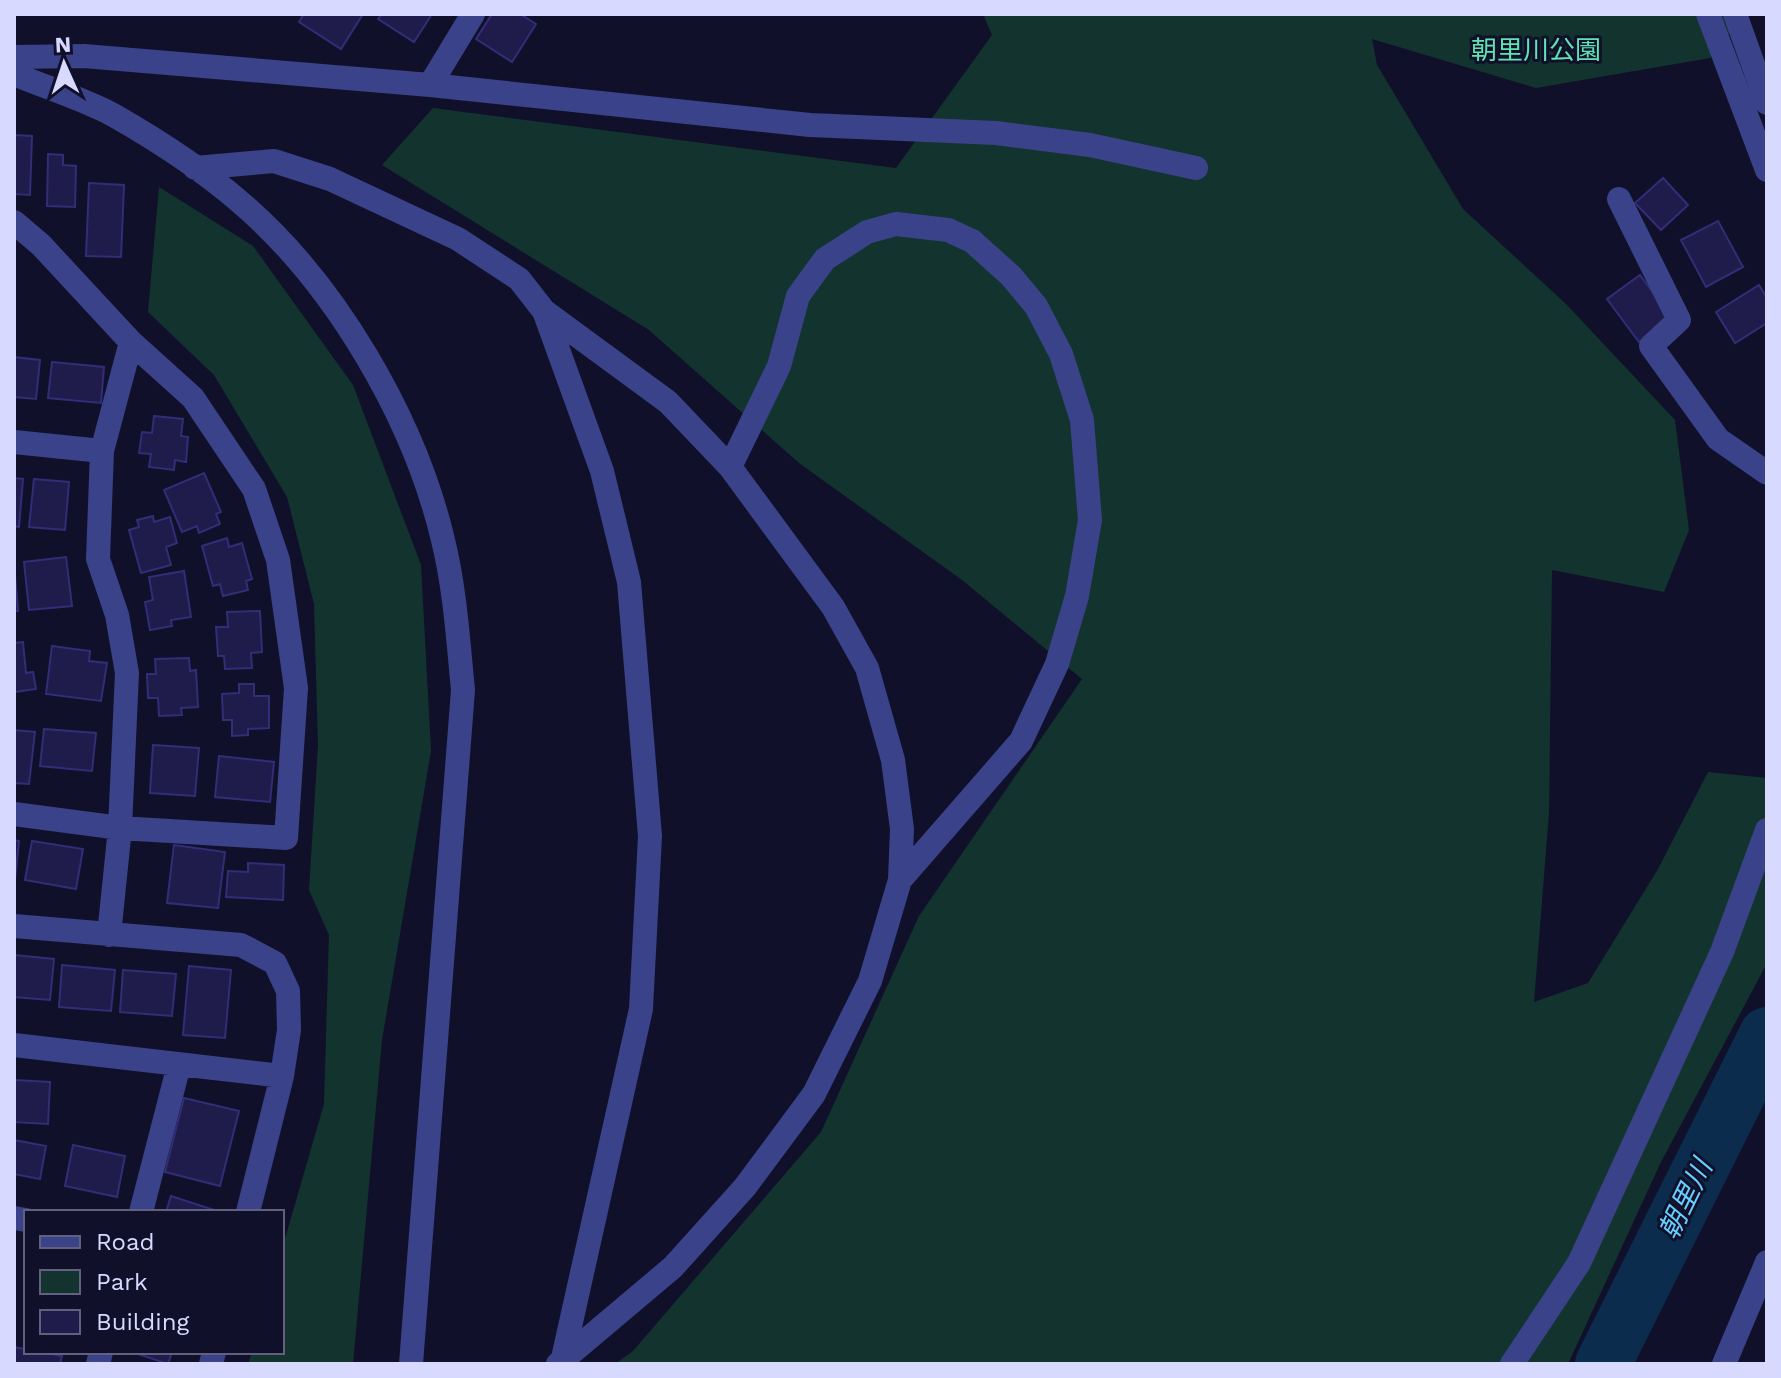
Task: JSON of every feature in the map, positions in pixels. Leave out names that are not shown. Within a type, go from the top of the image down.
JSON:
[{"type":"street","points":[[430,85],[473,14]]},
{"type":"street","points":[[1708,14],[1767,170]]},
{"type":"street","points":[[1735,14],[1767,103]]},
{"type":"street","points":[[14,57],[84,56],[430,85],[810,125],[996,133],[1090,145],[1196,168]]},
{"type":"street","points":[[14,74],[113,115],[241,202],[311,277],[356,340],[398,415],[422,469],[443,538],[455,598],[463,690],[411,1364]]},
{"type":"street","points":[[195,168],[274,161],[330,179],[458,239],[519,279],[544,311],[668,402],[730,467],[833,607],[867,668],[893,760],[902,829],[900,880],[870,981],[814,1094],[745,1187],[673,1267],[561,1361]]},
{"type":"street","points":[[1619,199],[1679,320],[1651,346],[1718,439],[1767,473]]},
{"type":"street","points":[[14,222],[41,245],[131,342],[193,398],[254,489],[278,560],[296,688],[286,838],[120,828],[14,814]]},
{"type":"street","points":[[730,467],[779,366],[798,296],[825,259],[867,232],[896,224],[948,230],[972,241],[1011,276],[1036,306],[1061,354],[1082,420],[1090,520],[1077,596],[1057,664],[1021,741],[900,880]]},
{"type":"street","points":[[544,311],[602,471],[629,582],[650,836],[641,1009],[561,1361]]},
{"type":"street","points":[[109,935],[120,828],[127,673],[117,615],[98,559],[102,451],[131,342]]},
{"type":"street","points":[[14,442],[102,451]]},
{"type":"street","points":[[1512,1364],[1579,1263],[1722,952],[1767,830]]},
{"type":"street","points":[[14,926],[241,945],[275,963],[288,991],[289,1030],[282,1076],[248,1210]]},
{"type":"street","points":[[14,1045],[282,1076]]},
{"type":"street","points":[[142,1210],[179,1065]]},
{"type":"street","points":[[1724,1364],[1767,1262]]},
{"type":"green space","name":"朝里川公園","points":[[983,14],[1744,14],[1710,58],[1536,88],[1372,39],[1377,65],[1463,209],[1566,304],[1675,420],[1689,530],[1664,592],[1552,570],[1549,813],[1534,1002],[1588,983],[1658,869],[1708,772],[1767,778],[1767,963],[1660,1164],[1568,1364],[615,1364],[633,1351],[821,1132],[919,916],[1082,679],[962,580],[799,463],[649,330],[382,165],[433,108],[896,168],[992,35]]},
{"type":"green space","points":[[159,187],[253,246],[353,385],[421,565],[431,751],[382,1040],[353,1364],[248,1364],[251,1354],[284,1354],[284,1242],[324,1104],[329,935],[309,890],[318,745],[314,604],[287,497],[214,375],[148,312]]},
{"type":"building","points":[[304,14],[363,14],[341,49],[299,22]]},
{"type":"building","points":[[382,14],[432,14],[414,42],[378,19]]},
{"type":"building","points":[[492,14],[520,14],[536,24],[512,62],[476,39]]},
{"type":"building","points":[[14,135],[32,136],[30,195],[14,194]]},
{"type":"building","points":[[48,154],[63,155],[63,165],[76,166],[75,207],[47,206]]},
{"type":"building","points":[[1663,178],[1688,205],[1661,230],[1635,203]]},
{"type":"building","points":[[89,183],[124,185],[121,257],[86,256]]},
{"type":"building","points":[[1718,221],[1743,267],[1706,287],[1681,240]]},
{"type":"building","points":[[1640,275],[1671,317],[1639,342],[1607,299]]},
{"type":"building","points":[[1759,285],[1767,298],[1767,323],[1735,343],[1716,312]]},
{"type":"building","points":[[14,357],[40,360],[36,399],[14,397]]},
{"type":"building","points":[[52,362],[104,367],[101,403],[48,398]]},
{"type":"building","points":[[154,416],[183,419],[181,436],[188,437],[186,462],[175,460],[174,470],[149,467],[151,454],[139,453],[142,432],[152,433]]},
{"type":"building","points":[[204,473],[221,512],[216,514],[220,524],[199,533],[197,526],[182,532],[164,490]]},
{"type":"building","points":[[14,478],[23,479],[19,527],[14,526]]},
{"type":"building","points":[[34,479],[69,482],[65,530],[29,527]]},
{"type":"building","points":[[153,516],[154,522],[170,517],[177,543],[166,547],[171,565],[141,573],[129,530],[139,527],[137,520]]},
{"type":"building","points":[[227,538],[229,547],[242,543],[252,579],[246,581],[248,590],[223,596],[220,584],[213,586],[202,546]]},
{"type":"building","points":[[66,557],[72,606],[29,610],[24,562]]},
{"type":"building","points":[[14,562],[18,611],[14,611]]},
{"type":"building","points":[[184,571],[191,617],[171,620],[172,626],[150,630],[145,602],[153,600],[149,577]]},
{"type":"building","points":[[260,611],[262,652],[251,653],[252,668],[225,669],[224,656],[218,656],[216,627],[228,627],[227,612]]},
{"type":"building","points":[[23,642],[26,673],[33,672],[36,689],[14,692],[14,643]]},
{"type":"building","points":[[52,646],[90,651],[89,661],[107,663],[101,701],[46,694]]},
{"type":"building","points":[[189,658],[190,671],[196,670],[198,707],[181,708],[182,715],[159,716],[158,698],[148,698],[147,674],[156,674],[155,659]]},
{"type":"building","points":[[239,684],[254,684],[254,696],[269,696],[269,728],[248,729],[248,735],[232,736],[232,720],[223,720],[222,694],[239,693]]},
{"type":"building","points":[[44,729],[96,733],[92,771],[40,766]]},
{"type":"building","points":[[14,730],[35,732],[29,784],[14,783]]},
{"type":"building","points":[[153,745],[199,748],[195,796],[150,793]]},
{"type":"building","points":[[219,756],[274,762],[270,802],[215,797]]},
{"type":"building","points":[[14,840],[19,841],[15,880],[14,880]]},
{"type":"building","points":[[32,841],[83,849],[76,889],[25,880]]},
{"type":"building","points":[[174,845],[225,852],[218,908],[167,903]]},
{"type":"building","points":[[248,863],[284,865],[283,900],[226,897],[228,871],[248,872]]},
{"type":"building","points":[[14,955],[54,959],[50,1000],[14,997]]},
{"type":"building","points":[[62,965],[115,970],[111,1011],[59,1007]]},
{"type":"building","points":[[189,966],[231,970],[225,1038],[183,1035]]},
{"type":"building","points":[[123,970],[176,974],[172,1016],[120,1012]]},
{"type":"building","points":[[14,1080],[50,1082],[48,1124],[14,1122]]},
{"type":"building","points":[[184,1098],[239,1111],[220,1186],[165,1172]]},
{"type":"building","points":[[14,1140],[46,1146],[40,1179],[14,1174]]},
{"type":"building","points":[[73,1145],[125,1156],[117,1197],[65,1186]]},
{"type":"building","points":[[171,1196],[214,1210],[167,1210]]},
{"type":"building","points":[[14,1347],[24,1349],[24,1354],[62,1356],[60,1364],[14,1364]]},
{"type":"building","points":[[138,1354],[171,1354],[168,1364]]},
{"type":"waterway","name":"朝里川","points":[[1603,1364],[1767,1035]]}]
